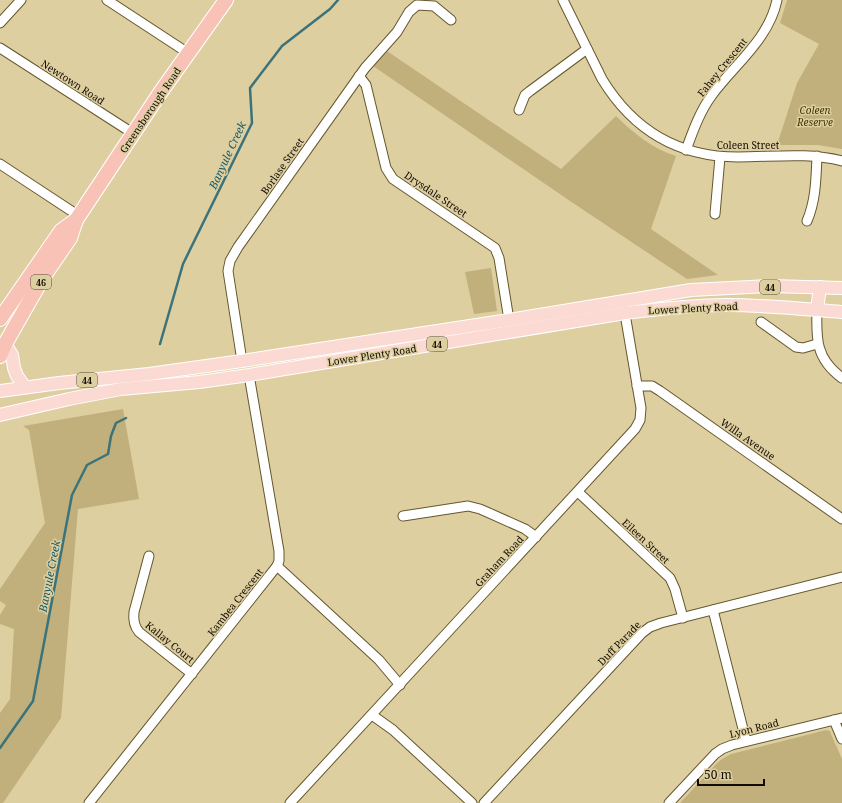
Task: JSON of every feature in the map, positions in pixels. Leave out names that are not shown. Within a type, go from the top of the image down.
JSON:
[{"type":"highway","name":"Greensborough Road","points":[[3,350],[42,279],[70,238],[78,218],[160,93],[226,0]]},
{"type":"highway","name":"Greensborough Road","points":[[0,319],[62,230],[78,218]]},
{"type":"main road","points":[[817,310],[820,287]]},
{"type":"main road","name":"Lower Plenty Road","points":[[0,415],[68,399],[121,389],[199,382],[250,375],[624,307],[691,290],[721,288],[842,288]]},
{"type":"main road","name":"Lower Plenty Road","points":[[0,391],[149,374],[509,320],[624,307],[727,305],[768,306],[842,312]]},
{"type":"main road","points":[[3,350],[12,356],[17,376],[25,387]]},
{"type":"street","points":[[0,23],[21,0]]},
{"type":"street","points":[[107,0],[188,53]]},
{"type":"street","name":"Coleen Street","points":[[563,0],[609,91],[626,112],[649,132],[686,150],[704,154],[720,156],[817,156],[842,161]]},
{"type":"street","name":"Fahey Crescent","points":[[686,150],[705,106],[712,95],[758,41],[770,21],[777,0]]},
{"type":"street","name":"Borlase Street","points":[[242,361],[228,270],[230,261],[243,240],[360,76],[397,32],[409,12],[417,6],[434,6],[450,20]]},
{"type":"street","name":"Newtown Road","points":[[0,48],[134,134]]},
{"type":"street","points":[[519,110],[525,96],[530,91],[587,49]]},
{"type":"street","name":"Drysdale Street","points":[[360,76],[366,85],[386,168],[389,174],[393,179],[496,248],[509,320]]},
{"type":"street","points":[[715,214],[720,156]]},
{"type":"street","points":[[808,221],[815,196],[817,156]]},
{"type":"street","points":[[0,164],[78,218]]},
{"type":"street","name":"Graham Road","points":[[290,803],[635,430],[640,420],[640,414],[624,307]]},
{"type":"street","points":[[817,310],[817,344],[820,353],[831,369],[842,378]]},
{"type":"street","points":[[761,322],[796,347],[803,348],[817,344]]},
{"type":"street","name":"Kambea Crescent","points":[[89,803],[278,566],[279,551],[250,375]]},
{"type":"street","name":"Willa Avenue","points":[[637,386],[648,386],[660,391],[842,519]]},
{"type":"street","name":"Eileen Street","points":[[578,492],[670,578],[675,589],[683,618]]},
{"type":"street","points":[[404,516],[468,506],[480,509],[525,529],[536,537]]},
{"type":"street","name":"Kallay Court","points":[[149,556],[134,612],[133,618],[135,626],[139,632],[192,674]]},
{"type":"street","points":[[278,566],[403,681]]},
{"type":"street","name":"Duff Parade","points":[[484,803],[646,630],[654,625],[842,577]]},
{"type":"street","points":[[713,610],[746,741]]},
{"type":"street","points":[[374,712],[472,803]]},
{"type":"street","points":[[838,719],[842,739]]},
{"type":"street","name":"Lyon Road","points":[[669,803],[719,751],[726,747],[838,719]]},
{"type":"green space","name":"Coleen Reserve","points":[[787,0],[842,0],[842,149],[818,145],[777,145],[797,83],[819,44],[780,23]]},
{"type":"green space","points":[[387,51],[561,169],[616,116],[651,145],[676,156],[651,229],[718,275],[687,279],[570,201],[373,66]]},
{"type":"green space","points":[[491,268],[497,311],[474,314],[465,272]]},
{"type":"green space","points":[[123,409],[139,499],[78,509],[61,718],[3,803],[0,803],[0,713],[10,699],[14,629],[0,624],[0,615],[6,605],[0,601],[0,589],[45,523],[29,430],[23,426]]},
{"type":"green space","points":[[826,730],[830,731],[842,759],[842,803],[680,803],[716,764],[731,754]]},
{"type":"waterway","name":"Banyule Creek","points":[[160,344],[183,264],[252,123],[250,88],[282,46],[330,9],[338,0]]},
{"type":"waterway","name":"Banyule Creek","points":[[0,748],[33,701],[72,495],[87,465],[108,454],[111,436],[116,423],[126,418]]}]
